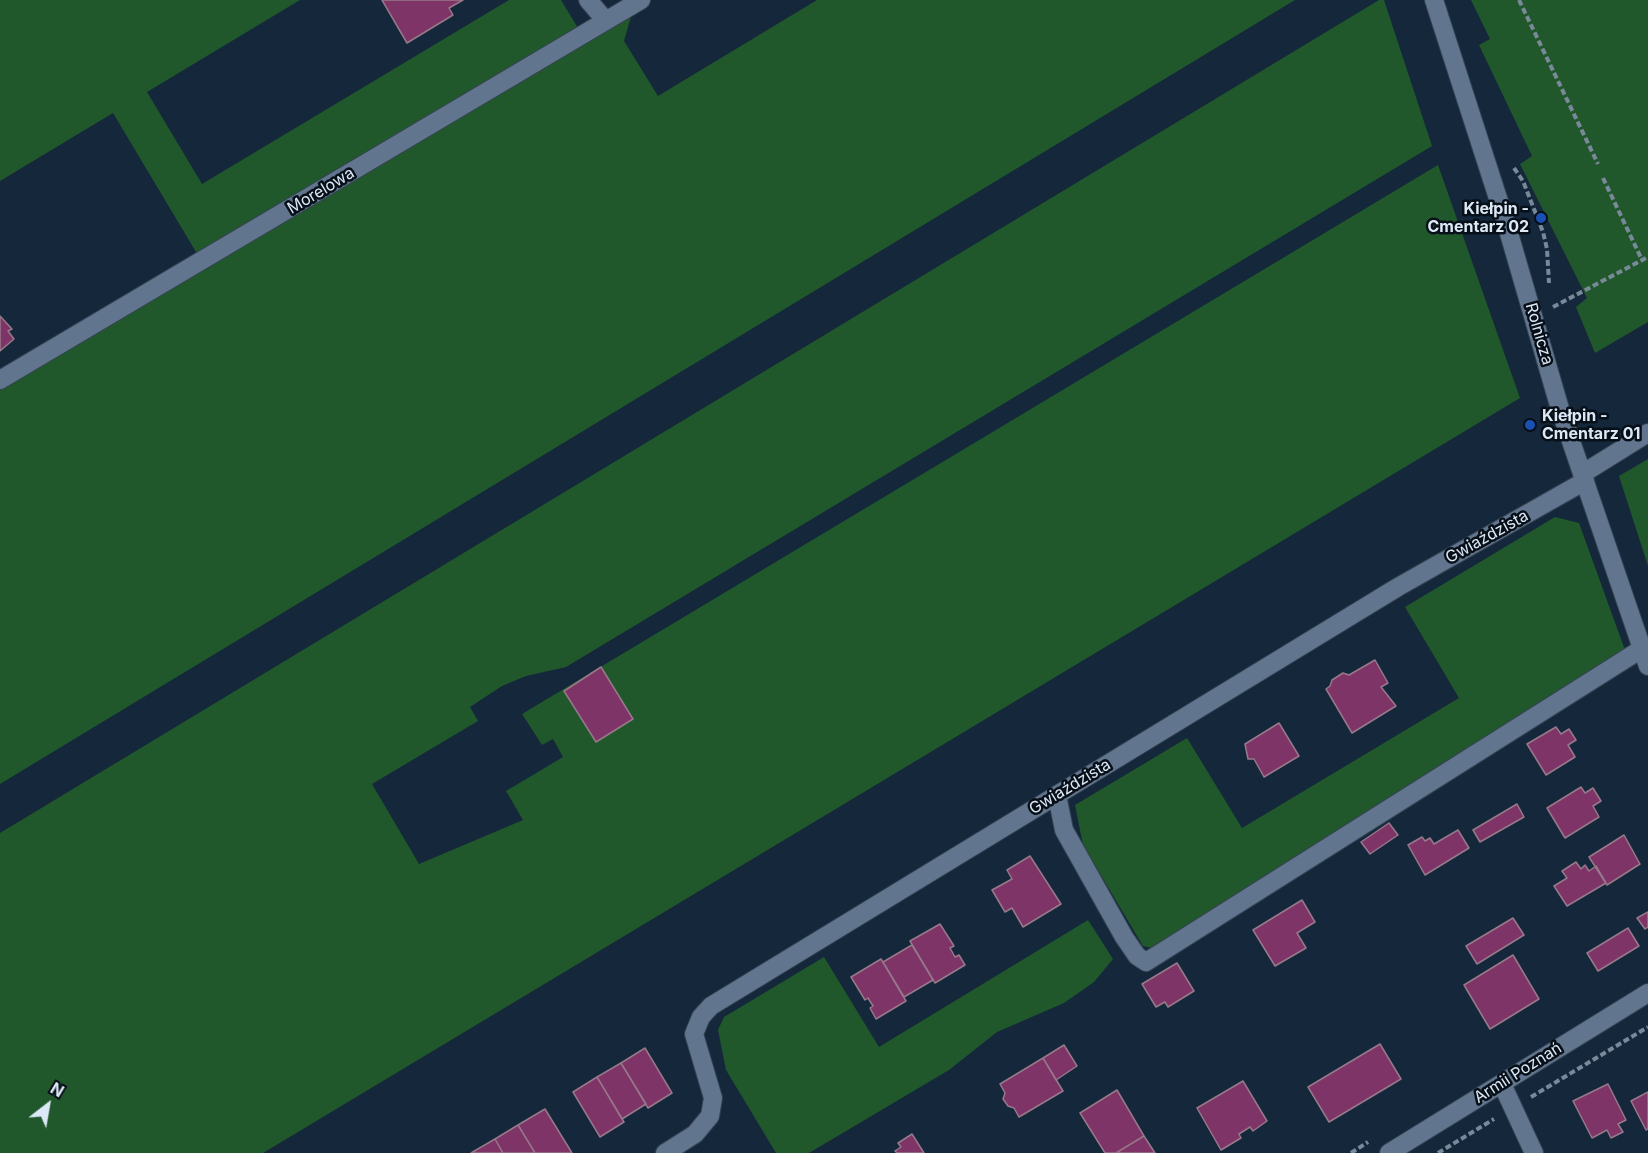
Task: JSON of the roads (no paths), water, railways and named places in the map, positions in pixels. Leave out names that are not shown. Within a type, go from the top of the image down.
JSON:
[{"type":"street","points":[[588,0],[606,21]]},
{"type":"street","name":"Morelowa","points":[[0,380],[641,0]]},
{"type":"street","name":"Rolnicza","points":[[1434,0],[1506,223],[1560,409],[1648,666]]},
{"type":"street","name":"Gwiaździsta","points":[[665,1153],[695,1134],[710,1116],[713,1098],[694,1034],[701,1017],[711,1006],[1398,587],[1583,478],[1648,433]]},
{"type":"street","points":[[1058,795],[1064,830],[1124,937],[1137,956],[1146,962],[1643,648]]},
{"type":"street","name":"Armii Poznań","points":[[1389,1153],[1648,993]]},
{"type":"street","points":[[1502,1084],[1534,1153]]},
{"type":"place","name":"Kiełpin - Cmentarz 02","points":[[1541,218]]},
{"type":"place","name":"Kiełpin - Cmentarz 01","points":[[1530,425]]}]
